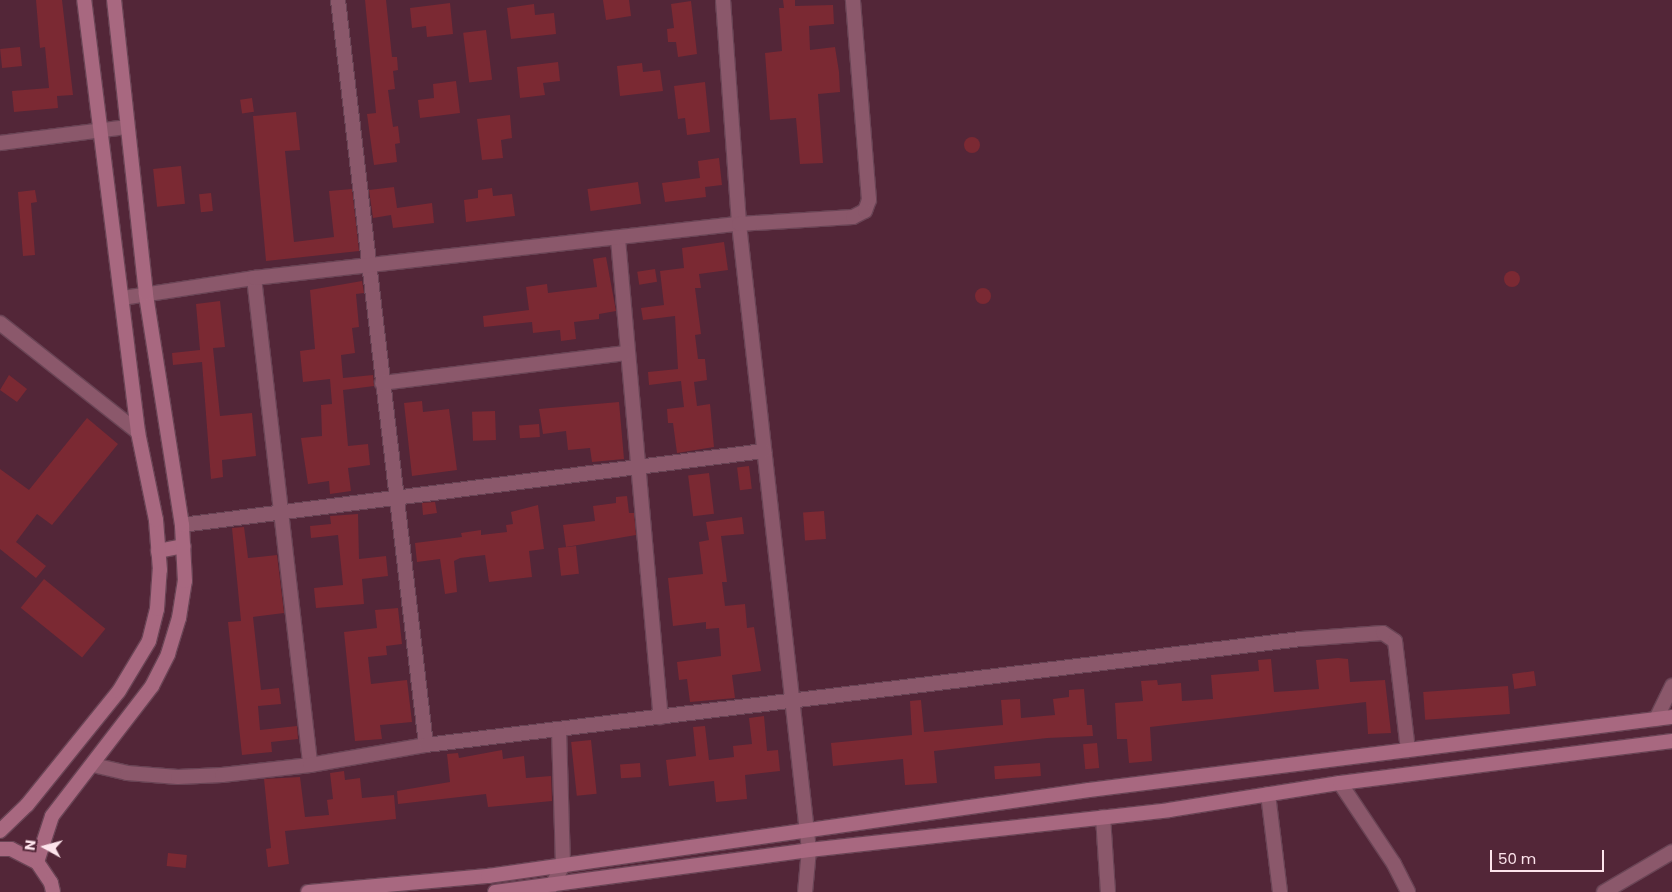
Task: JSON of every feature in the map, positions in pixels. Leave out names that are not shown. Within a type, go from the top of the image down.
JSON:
[{"type":"main road","points":[[0,831],[27,805],[120,692],[148,641],[158,609],[156,520],[138,432],[84,0]]},
{"type":"main road","points":[[37,862],[46,827],[152,686],[168,654],[183,590],[184,546],[182,525],[146,294],[114,0]]},
{"type":"main road","points":[[158,551],[184,546]]},
{"type":"main road","points":[[308,892],[488,876],[807,828],[1672,717]]},
{"type":"main road","points":[[495,892],[551,887],[809,850],[1103,817],[1340,783],[1672,742]]},
{"type":"main road","points":[[0,849],[11,849],[37,862],[51,883],[53,892]]},
{"type":"street","points":[[338,0],[395,496],[426,745]]},
{"type":"street","points":[[723,0],[740,224],[764,451],[795,702],[807,828],[809,850],[805,892]]},
{"type":"street","points":[[122,298],[254,278],[368,265],[618,239],[740,224],[853,217],[865,211],[869,200],[852,0]]},
{"type":"street","points":[[0,142],[127,127]]},
{"type":"street","points":[[618,239],[627,353],[641,468],[661,717]]},
{"type":"street","points":[[254,278],[310,765]]},
{"type":"street","points":[[0,323],[138,432]]},
{"type":"street","points":[[382,383],[627,353]]},
{"type":"street","points":[[182,525],[280,514],[395,496],[641,468],[764,451]]},
{"type":"street","points":[[93,765],[127,773],[178,777],[310,765],[426,745],[1301,640],[1383,632],[1395,641],[1408,750]]},
{"type":"street","points":[[1656,719],[1672,686]]},
{"type":"street","points":[[551,887],[563,865],[559,729]]},
{"type":"street","points":[[1340,783],[1394,864],[1408,892]]},
{"type":"street","points":[[1268,794],[1280,892]]},
{"type":"street","points":[[1103,817],[1108,892]]},
{"type":"street","points":[[1604,892],[1672,852]]},
{"type":"building","points":[[36,0],[62,0],[73,95],[57,96],[58,108],[14,112],[12,91],[49,88],[45,47],[40,48]]},
{"type":"building","points":[[365,0],[386,0],[392,57],[397,57],[398,70],[393,71],[395,89],[388,90],[393,127],[398,126],[400,143],[395,144],[397,162],[374,165],[367,114],[376,113]]},
{"type":"building","points":[[603,0],[629,0],[631,16],[606,20]]},
{"type":"building","points":[[783,0],[795,0],[795,6],[833,5],[834,24],[809,26],[810,50],[835,47],[839,72],[840,92],[818,94],[823,163],[800,164],[796,118],[770,120],[765,53],[782,51],[779,8],[784,8]]},
{"type":"building","points":[[691,1],[697,54],[678,57],[676,42],[668,42],[667,29],[674,28],[671,4]]},
{"type":"building","points":[[450,3],[453,34],[427,37],[426,26],[412,28],[410,8]]},
{"type":"building","points":[[534,4],[535,15],[554,13],[556,34],[511,39],[507,8]]},
{"type":"building","points":[[486,30],[492,80],[469,82],[463,33]]},
{"type":"building","points":[[20,47],[22,66],[2,68],[0,49]]},
{"type":"building","points":[[558,62],[560,81],[543,83],[545,95],[520,98],[517,67]]},
{"type":"building","points":[[642,63],[643,72],[660,70],[663,91],[620,96],[617,66]]},
{"type":"building","points":[[456,81],[460,113],[420,118],[418,100],[434,98],[433,84]]},
{"type":"building","points":[[705,82],[710,132],[687,135],[685,118],[678,119],[674,86]]},
{"type":"building","points":[[252,98],[254,112],[242,114],[240,100]]},
{"type":"building","points":[[296,112],[300,150],[285,151],[294,242],[334,237],[329,191],[352,189],[359,251],[266,261],[253,116]]},
{"type":"building","points":[[510,115],[512,138],[501,140],[503,158],[482,160],[477,119]]},
{"type":"building","points":[[972,137],[978,139],[980,145],[978,151],[972,153],[966,151],[964,145],[966,139]]},
{"type":"building","points":[[719,158],[722,185],[705,187],[706,197],[665,202],[662,183],[700,178],[698,161]]},
{"type":"building","points":[[181,166],[185,204],[157,207],[153,169]]},
{"type":"building","points":[[638,182],[641,204],[591,211],[587,189]]},
{"type":"building","points":[[394,187],[397,208],[432,203],[434,223],[393,228],[391,215],[373,218],[369,190]]},
{"type":"building","points":[[492,188],[493,196],[512,194],[515,216],[466,222],[464,200],[478,198],[478,190]]},
{"type":"building","points":[[35,190],[37,202],[31,203],[35,255],[23,256],[18,192]]},
{"type":"building","points":[[211,193],[213,211],[201,212],[199,194]]},
{"type":"building","points":[[724,242],[728,270],[699,274],[701,288],[695,288],[701,334],[695,335],[698,359],[705,359],[707,380],[694,382],[697,406],[710,404],[714,447],[677,453],[673,423],[668,423],[667,409],[684,407],[681,381],[649,385],[648,372],[678,369],[675,316],[643,320],[641,308],[664,305],[660,271],[684,268],[682,248]]},
{"type":"building","points":[[606,257],[616,311],[599,314],[599,319],[574,322],[576,339],[561,341],[560,330],[533,333],[532,322],[484,327],[483,316],[529,310],[526,287],[547,284],[548,293],[597,287],[593,259]]},
{"type":"building","points":[[655,269],[657,282],[639,285],[637,272]]},
{"type":"building","points":[[1512,271],[1518,273],[1520,279],[1518,285],[1512,287],[1506,285],[1504,279],[1506,273]]},
{"type":"building","points":[[362,281],[364,293],[356,294],[359,327],[352,328],[355,353],[341,355],[343,378],[373,375],[374,386],[343,390],[348,446],[368,444],[370,465],[348,468],[351,491],[330,494],[329,481],[308,484],[301,438],[322,436],[321,405],[332,404],[330,379],[303,382],[300,351],[315,349],[310,290]]},
{"type":"building","points":[[983,288],[989,290],[991,296],[989,302],[983,304],[977,302],[975,296],[977,290]]},
{"type":"building","points":[[220,301],[225,347],[213,348],[220,416],[252,413],[256,456],[222,460],[223,477],[211,479],[202,362],[173,365],[172,353],[200,350],[196,304]]},
{"type":"building","points":[[9,375],[27,389],[17,402],[0,390]]},
{"type":"building","points":[[422,401],[423,412],[449,409],[457,470],[412,476],[404,403]]},
{"type":"building","points":[[619,402],[624,459],[592,462],[590,448],[568,450],[566,431],[543,434],[539,409]]},
{"type":"building","points":[[495,411],[496,440],[473,441],[472,412]]},
{"type":"building","points":[[87,418],[118,444],[52,525],[37,514],[16,542],[46,566],[36,578],[0,549],[0,469],[29,490]]},
{"type":"building","points":[[539,424],[540,437],[520,438],[519,425]]},
{"type":"building","points":[[749,466],[752,489],[740,490],[737,467]]},
{"type":"building","points":[[709,473],[714,514],[693,516],[688,476]]},
{"type":"building","points":[[627,496],[629,513],[634,513],[636,535],[566,547],[563,525],[595,521],[593,506],[616,503],[616,497]]},
{"type":"building","points":[[435,502],[437,513],[423,515],[422,503]]},
{"type":"building","points":[[538,505],[544,549],[529,551],[532,577],[489,582],[485,555],[460,558],[454,561],[457,592],[445,594],[440,559],[417,562],[415,543],[462,537],[461,533],[481,530],[481,535],[507,532],[506,525],[513,524],[511,512]]},
{"type":"building","points":[[824,511],[826,539],[805,540],[803,512]]},
{"type":"building","points":[[358,514],[359,559],[386,556],[388,576],[362,579],[364,604],[316,608],[314,588],[343,585],[338,535],[311,538],[310,526],[331,524],[330,516]]},
{"type":"building","points":[[742,517],[744,534],[721,536],[727,582],[722,582],[725,606],[745,604],[747,628],[754,627],[761,671],[732,675],[735,698],[690,702],[687,679],[679,680],[677,662],[721,656],[719,628],[706,629],[706,622],[673,626],[668,578],[703,574],[699,542],[709,540],[706,522]]},
{"type":"building","points":[[244,527],[248,558],[277,555],[284,613],[253,617],[261,690],[279,688],[281,704],[258,706],[260,730],[297,726],[298,739],[271,742],[272,752],[242,755],[228,622],[241,621],[232,528]]},
{"type":"building","points":[[576,546],[579,574],[561,576],[558,548]]},
{"type":"building","points":[[44,579],[105,629],[82,657],[21,608]]},
{"type":"building","points":[[398,608],[402,644],[386,646],[387,655],[368,657],[371,684],[407,680],[412,722],[380,725],[382,739],[355,741],[344,632],[377,628],[375,610]]},
{"type":"building","points":[[1271,659],[1274,692],[1319,689],[1316,660],[1348,659],[1350,682],[1385,680],[1391,733],[1368,734],[1366,702],[1150,727],[1152,761],[1129,763],[1127,739],[1117,739],[1115,703],[1143,701],[1141,681],[1157,680],[1158,685],[1181,683],[1182,701],[1213,699],[1211,675],[1259,671],[1258,660]]},
{"type":"building","points":[[1534,671],[1536,686],[1514,689],[1512,674]]},
{"type":"building","points":[[1508,686],[1510,714],[1425,720],[1423,692]]},
{"type":"building","points":[[1084,689],[1087,725],[1092,725],[1093,736],[1047,738],[934,751],[937,783],[905,785],[903,759],[833,766],[831,743],[912,735],[910,701],[921,700],[924,732],[1003,725],[1001,700],[1020,699],[1021,718],[1055,715],[1053,699],[1069,697],[1069,690]]},
{"type":"building","points":[[764,716],[767,751],[778,750],[780,771],[745,775],[747,799],[716,802],[714,781],[669,786],[666,760],[696,756],[693,727],[705,726],[709,760],[734,757],[733,746],[752,744],[749,718]]},
{"type":"building","points":[[591,740],[597,794],[577,796],[571,742]]},
{"type":"building","points":[[1097,743],[1099,768],[1085,769],[1083,744]]},
{"type":"building","points":[[502,750],[503,759],[524,756],[526,778],[551,776],[552,801],[488,807],[486,794],[398,804],[397,791],[450,782],[447,754],[458,753],[459,758]]},
{"type":"building","points":[[640,763],[641,777],[621,778],[620,764]]},
{"type":"building","points":[[1040,763],[1041,776],[995,779],[994,766]]},
{"type":"building","points":[[344,771],[345,780],[360,778],[362,798],[394,795],[396,819],[285,831],[289,864],[268,867],[266,849],[271,848],[264,779],[300,777],[305,817],[329,815],[327,800],[333,799],[330,773]]},
{"type":"building","points":[[168,853],[187,855],[186,868],[167,866]]}]
